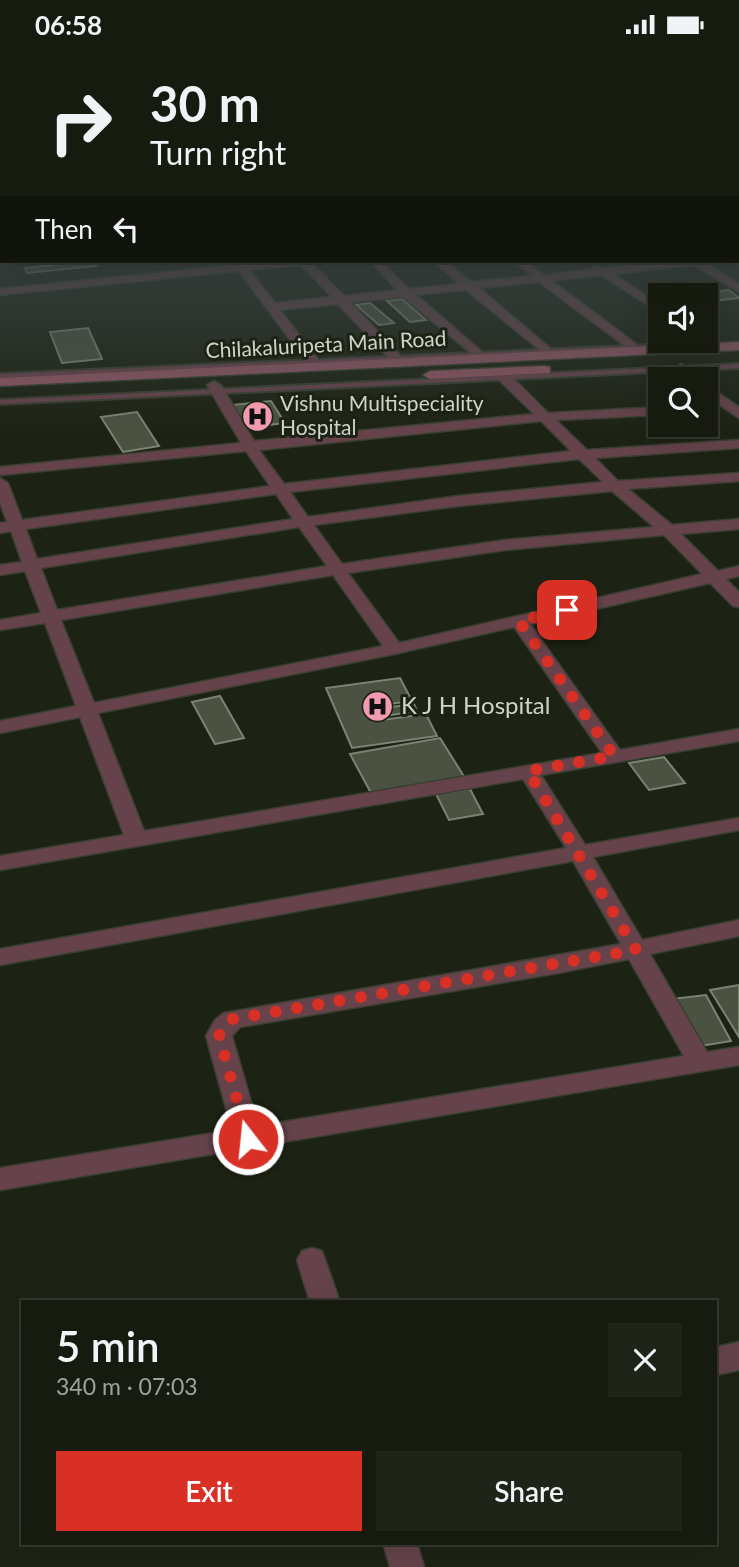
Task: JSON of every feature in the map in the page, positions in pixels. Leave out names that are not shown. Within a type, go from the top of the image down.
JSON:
[{"type":"main road","name":"Chilakaluripeta Main Road","points":[[0,382],[739,344]]},
{"type":"main road","name":"Chilakaluripeta Main Road","points":[[0,395],[215,388],[739,360]]},
{"type":"street","points":[[0,292],[22,290]]},
{"type":"street","points":[[259,290],[314,362]]},
{"type":"street","points":[[331,290],[397,358]]},
{"type":"street","points":[[403,290],[477,354]]},
{"type":"street","points":[[273,307],[425,290]]},
{"type":"street","points":[[475,290],[546,352]]},
{"type":"street","points":[[557,290],[632,347]]},
{"type":"street","points":[[630,290],[648,302]]},
{"type":"street","points":[[504,377],[614,485],[670,532],[739,602]]},
{"type":"street","points":[[215,388],[251,448],[394,649]]},
{"type":"street","points":[[718,397],[736,409]]},
{"type":"street","points":[[718,409],[736,409]]},
{"type":"street","points":[[0,471],[543,417],[648,412]]},
{"type":"street","points":[[8,527],[279,488],[584,453],[739,444]]},
{"type":"street","points":[[0,570],[303,521],[455,501],[614,485],[739,477]]},
{"type":"street","points":[[0,483],[8,527],[32,565],[136,838]]},
{"type":"street","points":[[0,625],[337,569],[505,545],[739,524]]},
{"type":"street","points":[[0,727],[394,649],[739,571]]},
{"type":"street","points":[[519,621],[614,756]]},
{"type":"street","points":[[0,863],[739,735]]},
{"type":"street","points":[[528,771],[581,855],[701,1063]]},
{"type":"street","points":[[0,957],[581,855],[739,824]]},
{"type":"street","points":[[248,1139],[219,1036],[224,1026],[233,1019],[636,950],[739,928]]},
{"type":"street","points":[[0,1179],[739,1056]]},
{"type":"street","points":[[312,1260],[324,1300]]},
{"type":"street","points":[[717,1361],[739,1356]]},
{"type":"street","points":[[401,1545],[407,1567]]},
{"type":"lane","points":[[718,343],[739,344]]},
{"type":"lane","points":[[0,376],[648,346]]},
{"type":"lane","points":[[710,367],[739,366]]},
{"type":"lane","points":[[0,402],[215,388],[648,370]]},
{"type":"building","points":[[729,290],[739,298],[718,300],[718,291]]},
{"type":"building","points":[[402,299],[426,320],[410,322],[387,301]]},
{"type":"building","points":[[370,303],[394,323],[379,325],[356,305]]},
{"type":"building","points":[[88,328],[102,359],[62,363],[50,332]]},
{"type":"building","points":[[271,401],[285,423],[245,428],[232,405]]},
{"type":"building","points":[[137,412],[159,446],[123,452],[101,417]]},
{"type":"building","points":[[400,678],[412,701],[374,706],[375,709],[414,704],[417,711],[372,718],[374,721],[426,714],[437,736],[352,748],[326,688]]},
{"type":"building","points":[[220,696],[244,738],[215,744],[192,702]]},
{"type":"building","points":[[440,738],[465,778],[372,795],[350,754]]},
{"type":"building","points":[[664,757],[685,783],[649,790],[629,763]]},
{"type":"building","points":[[470,789],[483,814],[449,820],[436,794]]},
{"type":"building","points":[[739,985],[739,1037],[710,990]]},
{"type":"building","points":[[706,995],[731,1041],[695,1047],[671,999]]},
{"type":"place","name":"Vishnu Multispeciality Hospital","points":[[257,416]]},
{"type":"place","name":"K J H Hospital","points":[[378,706]]},
{"type":"route","points":[[248,1139],[219,1036],[224,1026],[233,1019],[636,950],[528,771],[614,756],[519,621],[567,610]]}]
